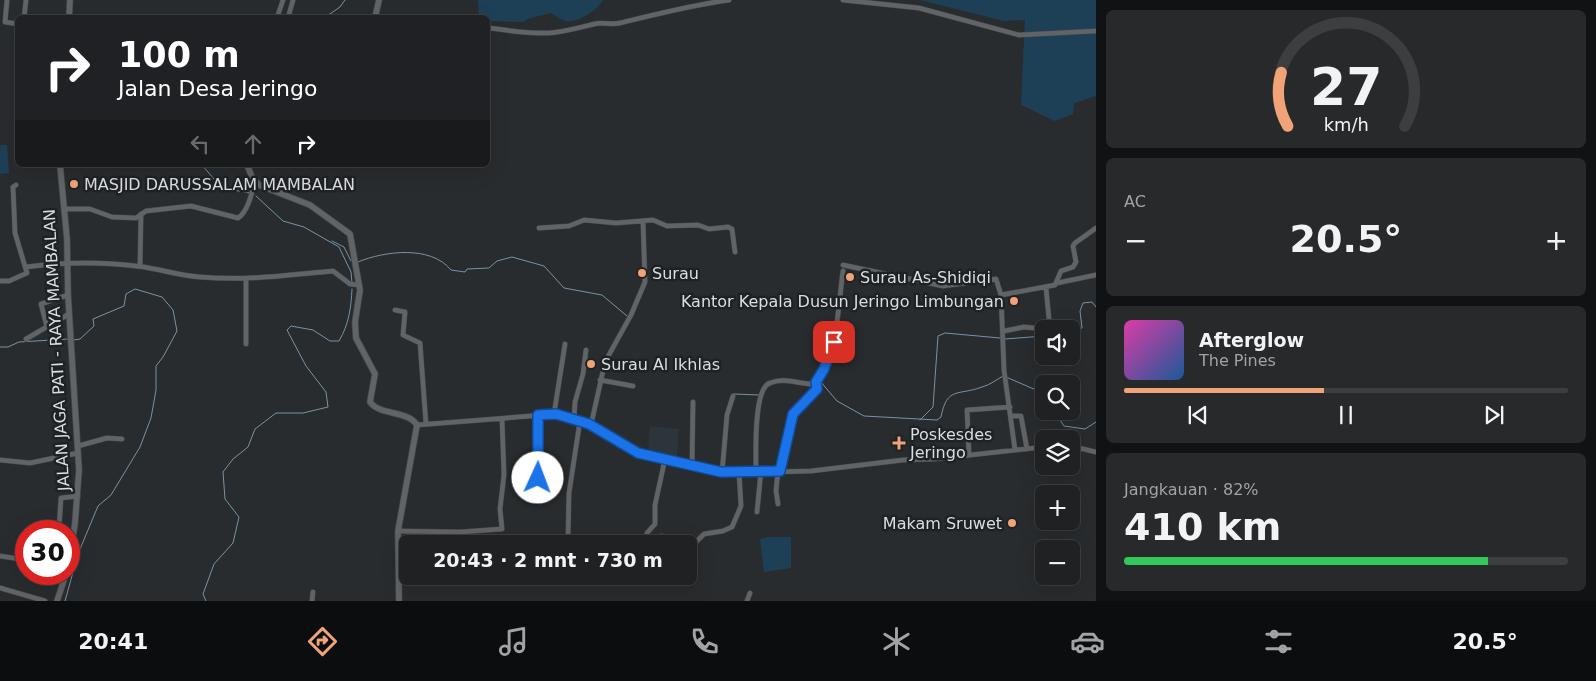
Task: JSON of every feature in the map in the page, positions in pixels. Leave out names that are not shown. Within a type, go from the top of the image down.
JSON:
[{"type":"street","points":[[7,0],[5,22],[15,24]]},
{"type":"street","points":[[24,15],[26,0]]},
{"type":"street","points":[[69,15],[70,0]]},
{"type":"street","points":[[278,15],[282,0]]},
{"type":"street","points":[[289,15],[296,0]]},
{"type":"street","points":[[376,15],[379,0]]},
{"type":"street","points":[[490,28],[520,33],[558,32],[594,24],[616,23],[638,17],[660,15],[690,6],[729,0]]},
{"type":"street","points":[[843,0],[919,8],[1019,35],[1096,31]]},
{"type":"street","name":"JALAN JAGA PATI - RAYA MAMBALAN","points":[[60,167],[78,446],[78,496],[75,520]]},
{"type":"street","points":[[248,167],[255,181],[262,186],[310,205],[348,232],[352,241],[359,285],[355,329],[357,342],[375,374],[370,402],[375,407],[412,419],[417,424],[554,414],[591,425],[634,451],[722,473],[811,471],[1035,448]]},
{"type":"street","points":[[64,209],[90,209],[112,218],[136,218],[146,211],[191,206],[239,218],[249,200],[255,181]]},
{"type":"street","points":[[0,281],[9,281],[26,275],[26,267],[15,233],[13,187],[16,185]]},
{"type":"street","points":[[140,214],[140,266]]},
{"type":"street","points":[[539,228],[569,226],[584,220],[605,222],[653,220],[667,226],[698,226],[710,229],[731,228],[735,252]]},
{"type":"street","points":[[591,425],[600,380],[608,355],[631,315],[645,282],[643,221]]},
{"type":"street","points":[[1057,283],[1061,271],[1073,267],[1076,262],[1073,246],[1075,242],[1096,228]]},
{"type":"street","points":[[26,267],[67,264],[140,266],[192,277],[246,278],[333,271],[351,285],[359,285]]},
{"type":"street","points":[[778,504],[776,491],[779,471],[793,414],[817,389],[816,382],[824,369],[834,342],[843,268],[943,286],[996,279],[1002,296],[1004,370],[1012,416],[1015,450]]},
{"type":"street","points":[[1002,296],[1046,288],[1057,283],[1096,275]]},
{"type":"street","points":[[246,278],[246,344]]},
{"type":"street","points":[[1046,288],[1049,320]]},
{"type":"street","points":[[47,327],[41,304],[68,295]]},
{"type":"street","points":[[395,310],[405,312],[404,336],[420,343],[426,424]]},
{"type":"street","points":[[26,339],[69,314]]},
{"type":"street","points":[[1004,330],[1024,327],[1035,328]]},
{"type":"street","points":[[554,414],[565,344]]},
{"type":"street","points":[[574,420],[575,402],[583,374],[586,350]]},
{"type":"street","points":[[600,380],[633,386]]},
{"type":"street","points":[[757,512],[757,413],[765,386],[783,380],[809,384],[816,382]]},
{"type":"street","points":[[722,473],[727,415],[733,396]]},
{"type":"street","points":[[692,466],[694,402]]},
{"type":"street","points":[[969,454],[967,410],[1010,407]]},
{"type":"street","points":[[536,484],[538,415]]},
{"type":"street","points":[[1012,416],[1021,416],[1027,449]]},
{"type":"street","points":[[398,531],[460,532],[502,529],[500,509],[504,476],[502,419]]},
{"type":"street","points":[[568,535],[569,493],[580,422]]},
{"type":"street","points":[[399,601],[398,531],[417,424]]},
{"type":"street","points":[[78,446],[107,438],[122,439]]},
{"type":"street","points":[[1080,448],[1096,452]]},
{"type":"street","points":[[0,460],[30,463],[78,453]]},
{"type":"street","points":[[647,533],[655,524],[655,505],[665,459]]},
{"type":"street","points":[[697,540],[704,534],[723,531],[732,527],[741,506],[739,472]]},
{"type":"street","points":[[60,520],[61,498],[78,496]]},
{"type":"street","points":[[0,556],[15,558]]},
{"type":"street","points":[[57,601],[62,585]]},
{"type":"street","points":[[0,588],[45,601]]},
{"type":"street","points":[[312,601],[313,592]]},
{"type":"street","points":[[747,601],[750,593]]},
{"type":"shaded area","points":[[478,0],[603,0],[592,12],[570,21],[563,20],[551,13],[530,18],[523,22],[490,21],[490,15],[479,15]]},
{"type":"shaded area","points":[[920,0],[1096,0],[1096,96],[1074,103],[1073,114],[1055,121],[1021,105],[1025,20],[1004,21]]},
{"type":"shaded area","points":[[0,145],[7,145],[9,173],[0,174]]},
{"type":"shaded area","points":[[650,426],[679,429],[677,456],[648,453]]},
{"type":"shaded area","points":[[791,537],[791,568],[764,572],[760,539]]},
{"type":"waterway","points":[[328,15],[340,7],[345,0]]},
{"type":"waterway","points":[[204,167],[219,185],[250,193]]},
{"type":"waterway","points":[[256,196],[283,221],[304,227],[339,247],[351,272],[352,283]]},
{"type":"waterway","points":[[332,241],[344,247],[351,261]]},
{"type":"waterway","points":[[358,262],[381,255],[407,252],[432,257],[442,262],[451,270],[465,272],[467,269],[489,268],[497,261],[512,257],[544,266],[564,288],[602,295],[627,316]]},
{"type":"waterway","points":[[65,601],[78,554],[98,506],[111,495],[140,447],[151,418],[156,390],[156,366],[177,331],[173,310],[162,297],[135,289],[126,294],[124,306],[93,319],[94,326],[80,339],[74,340]]},
{"type":"waterway","points":[[206,601],[203,594],[214,564],[233,543],[239,517],[225,499],[223,472],[233,459],[248,447],[255,429],[276,413],[303,413],[328,407],[326,392],[306,366],[287,330],[291,326],[313,330],[330,341],[339,341],[349,316],[352,289]]},
{"type":"waterway","points":[[1080,329],[1082,328],[1080,311],[1083,303],[1092,302],[1096,307]]},
{"type":"waterway","points":[[920,420],[933,407],[938,336],[945,333],[1000,338]]},
{"type":"waterway","points":[[1005,339],[1035,337]]},
{"type":"waterway","points":[[0,347],[8,347],[19,342],[68,339]]},
{"type":"waterway","points":[[820,381],[837,401],[864,416],[937,420],[941,417],[950,396],[985,386],[1003,376]]},
{"type":"waterway","points":[[1006,377],[1035,390]]},
{"type":"waterway","points":[[734,394],[759,395]]},
{"type":"waterway","points":[[1060,420],[1064,426],[1085,429],[1096,422]]},
{"type":"place","name":"MASJID DARUSSALAM MAMBALAN","points":[[74,184]]},
{"type":"place","name":"Surau","points":[[642,273]]},
{"type":"place","name":"Surau As-Shidiqi","points":[[850,277]]},
{"type":"place","name":"Kantor Kepala Dusun Jeringo Limbungan","points":[[1014,301]]},
{"type":"place","name":"Surau Al Ikhlas","points":[[591,364]]},
{"type":"place","name":"Poskesdes Jeringo","points":[[899,443]]},
{"type":"place","name":"Makam Sruwet","points":[[1012,523]]},
{"type":"route","points":[[538,478],[538,415],[552,414],[594,426],[634,451],[644,454],[722,473],[780,471],[793,414],[817,389],[818,385],[816,382],[824,369],[834,342]]}]
